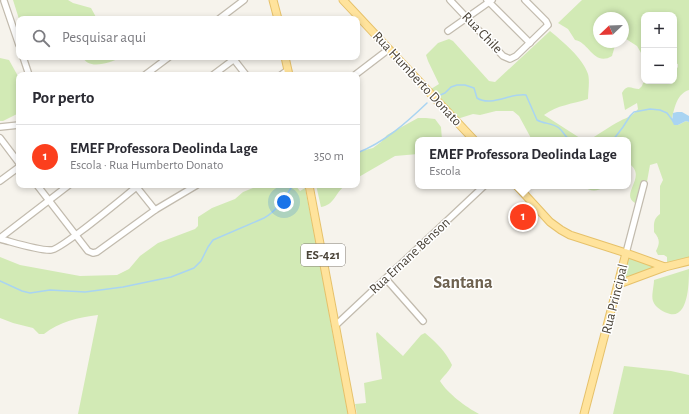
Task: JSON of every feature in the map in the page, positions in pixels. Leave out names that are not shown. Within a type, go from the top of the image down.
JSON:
[{"type":"main road","points":[[273,0],[277,16]]},
{"type":"main road","name":"Rua Humberto Donato","points":[[343,0],[358,16]]},
{"type":"main road","name":"Rua Humberto Donato","points":[[360,18],[471,137]]},
{"type":"main road","points":[[286,60],[288,72]]},
{"type":"main road","name":"ES-421","points":[[310,188],[352,414]]},
{"type":"main road","points":[[520,189],[550,222],[560,230],[570,235],[665,267]]},
{"type":"main road","name":"Rua Principal","points":[[584,414],[626,253]]},
{"type":"main road","points":[[619,284],[665,267],[689,261]]},
{"type":"street","points":[[223,16],[244,0]]},
{"type":"street","name":"Rua Chile","points":[[450,0],[503,56],[510,58],[516,56],[530,43]]},
{"type":"street","points":[[448,31],[489,1],[530,43],[548,27],[548,24],[525,0]]},
{"type":"street","points":[[4,1],[16,36]]},
{"type":"street","points":[[359,72],[390,49]]},
{"type":"street","points":[[24,60],[28,72]]},
{"type":"street","points":[[150,72],[165,60]]},
{"type":"street","points":[[217,72],[232,60]]},
{"type":"street","points":[[235,60],[244,72]]},
{"type":"street","points":[[0,127],[16,125]]},
{"type":"street","points":[[0,138],[16,159]]},
{"type":"street","points":[[0,181],[16,169]]},
{"type":"street","name":"Rua Principal","points":[[626,253],[644,184]]},
{"type":"street","points":[[39,188],[88,251],[92,253],[97,252],[155,210],[192,188]]},
{"type":"street","points":[[0,238],[65,188]]},
{"type":"street","points":[[0,238],[45,250],[52,250],[76,235],[135,188]]},
{"type":"street","points":[[138,188],[155,210]]},
{"type":"street","name":"Rua Ernane Benson","points":[[336,325],[481,189]]},
{"type":"street","points":[[386,278],[423,321]]},
{"type":"green space","points":[[13,0],[68,0],[91,8],[95,16],[18,16]]},
{"type":"green space","points":[[582,0],[689,0],[689,90],[679,97],[672,118],[678,125],[686,121],[689,122],[689,263],[667,265],[667,257],[664,255],[658,255],[656,251],[659,241],[654,232],[654,224],[656,218],[660,214],[660,186],[663,180],[657,163],[650,165],[644,198],[642,201],[635,203],[631,199],[630,195],[636,173],[631,166],[631,137],[594,137],[612,125],[632,115],[638,109],[637,103],[625,110],[622,93],[626,88],[630,87],[639,89],[643,84],[677,84],[677,12],[641,12],[641,53],[637,46],[629,41],[629,12],[593,12],[593,48],[614,48],[612,56],[606,59],[596,56],[584,45],[575,40],[568,29],[558,23]]},
{"type":"green space","points":[[550,31],[572,50],[582,62],[588,74],[589,80],[588,99],[560,107],[544,115],[578,137],[530,137],[519,116],[513,111],[496,111],[480,115],[473,114],[457,119],[431,89],[439,84],[426,55],[438,43],[449,39],[453,41],[489,81],[495,82]]},
{"type":"green space","points":[[0,58],[9,60],[16,73],[16,114],[0,121]]},
{"type":"green space","points":[[85,60],[114,60],[101,64],[90,64]]},
{"type":"green space","points":[[418,118],[426,118],[435,119],[441,127],[442,137],[415,137],[415,154],[395,156],[360,176],[360,151],[373,148],[387,135]]},
{"type":"green space","points":[[253,188],[298,188],[300,191],[305,188],[349,414],[78,414],[98,315],[70,321],[56,326],[44,334],[39,334],[33,328],[0,318],[0,257],[20,265],[80,276],[117,275],[129,269],[140,256],[158,243],[195,229],[198,226],[198,217],[212,208],[235,199],[243,192]]},
{"type":"green space","points":[[317,188],[342,188],[329,204],[321,207]]},
{"type":"green space","points":[[629,256],[656,267],[623,279]]},
{"type":"green space","points":[[689,269],[688,291],[684,306],[680,312],[674,314],[667,313],[655,305],[652,299],[654,280]]},
{"type":"green space","points":[[377,332],[403,356],[421,335],[425,333],[447,356],[452,365],[440,381],[443,386],[468,408],[479,414],[357,414],[355,404],[366,403],[364,383],[382,379],[376,334]]},
{"type":"green space","points":[[624,366],[671,371],[689,375],[689,414],[613,414]]},
{"type":"water","points":[[682,112],[689,116],[689,122],[686,121],[678,125],[674,125],[672,121],[673,113]]},
{"type":"waterway","points":[[438,96],[445,93],[451,87],[457,85],[465,85],[474,88],[477,98],[488,101],[526,95],[537,120],[557,126],[567,137]]},
{"type":"waterway","points":[[360,152],[386,138],[427,103]]},
{"type":"waterway","points":[[615,137],[634,112],[650,109],[660,110],[667,113],[673,121]]},
{"type":"waterway","points":[[0,281],[30,293],[50,290],[85,292],[123,287],[171,277],[194,268],[201,261],[213,240],[269,215],[273,212],[291,188]]},
{"type":"place","name":"EMEF Professora Deolinda Lage","points":[[523,217]]},
{"type":"district","name":"Santana","points":[[463,283]]}]
